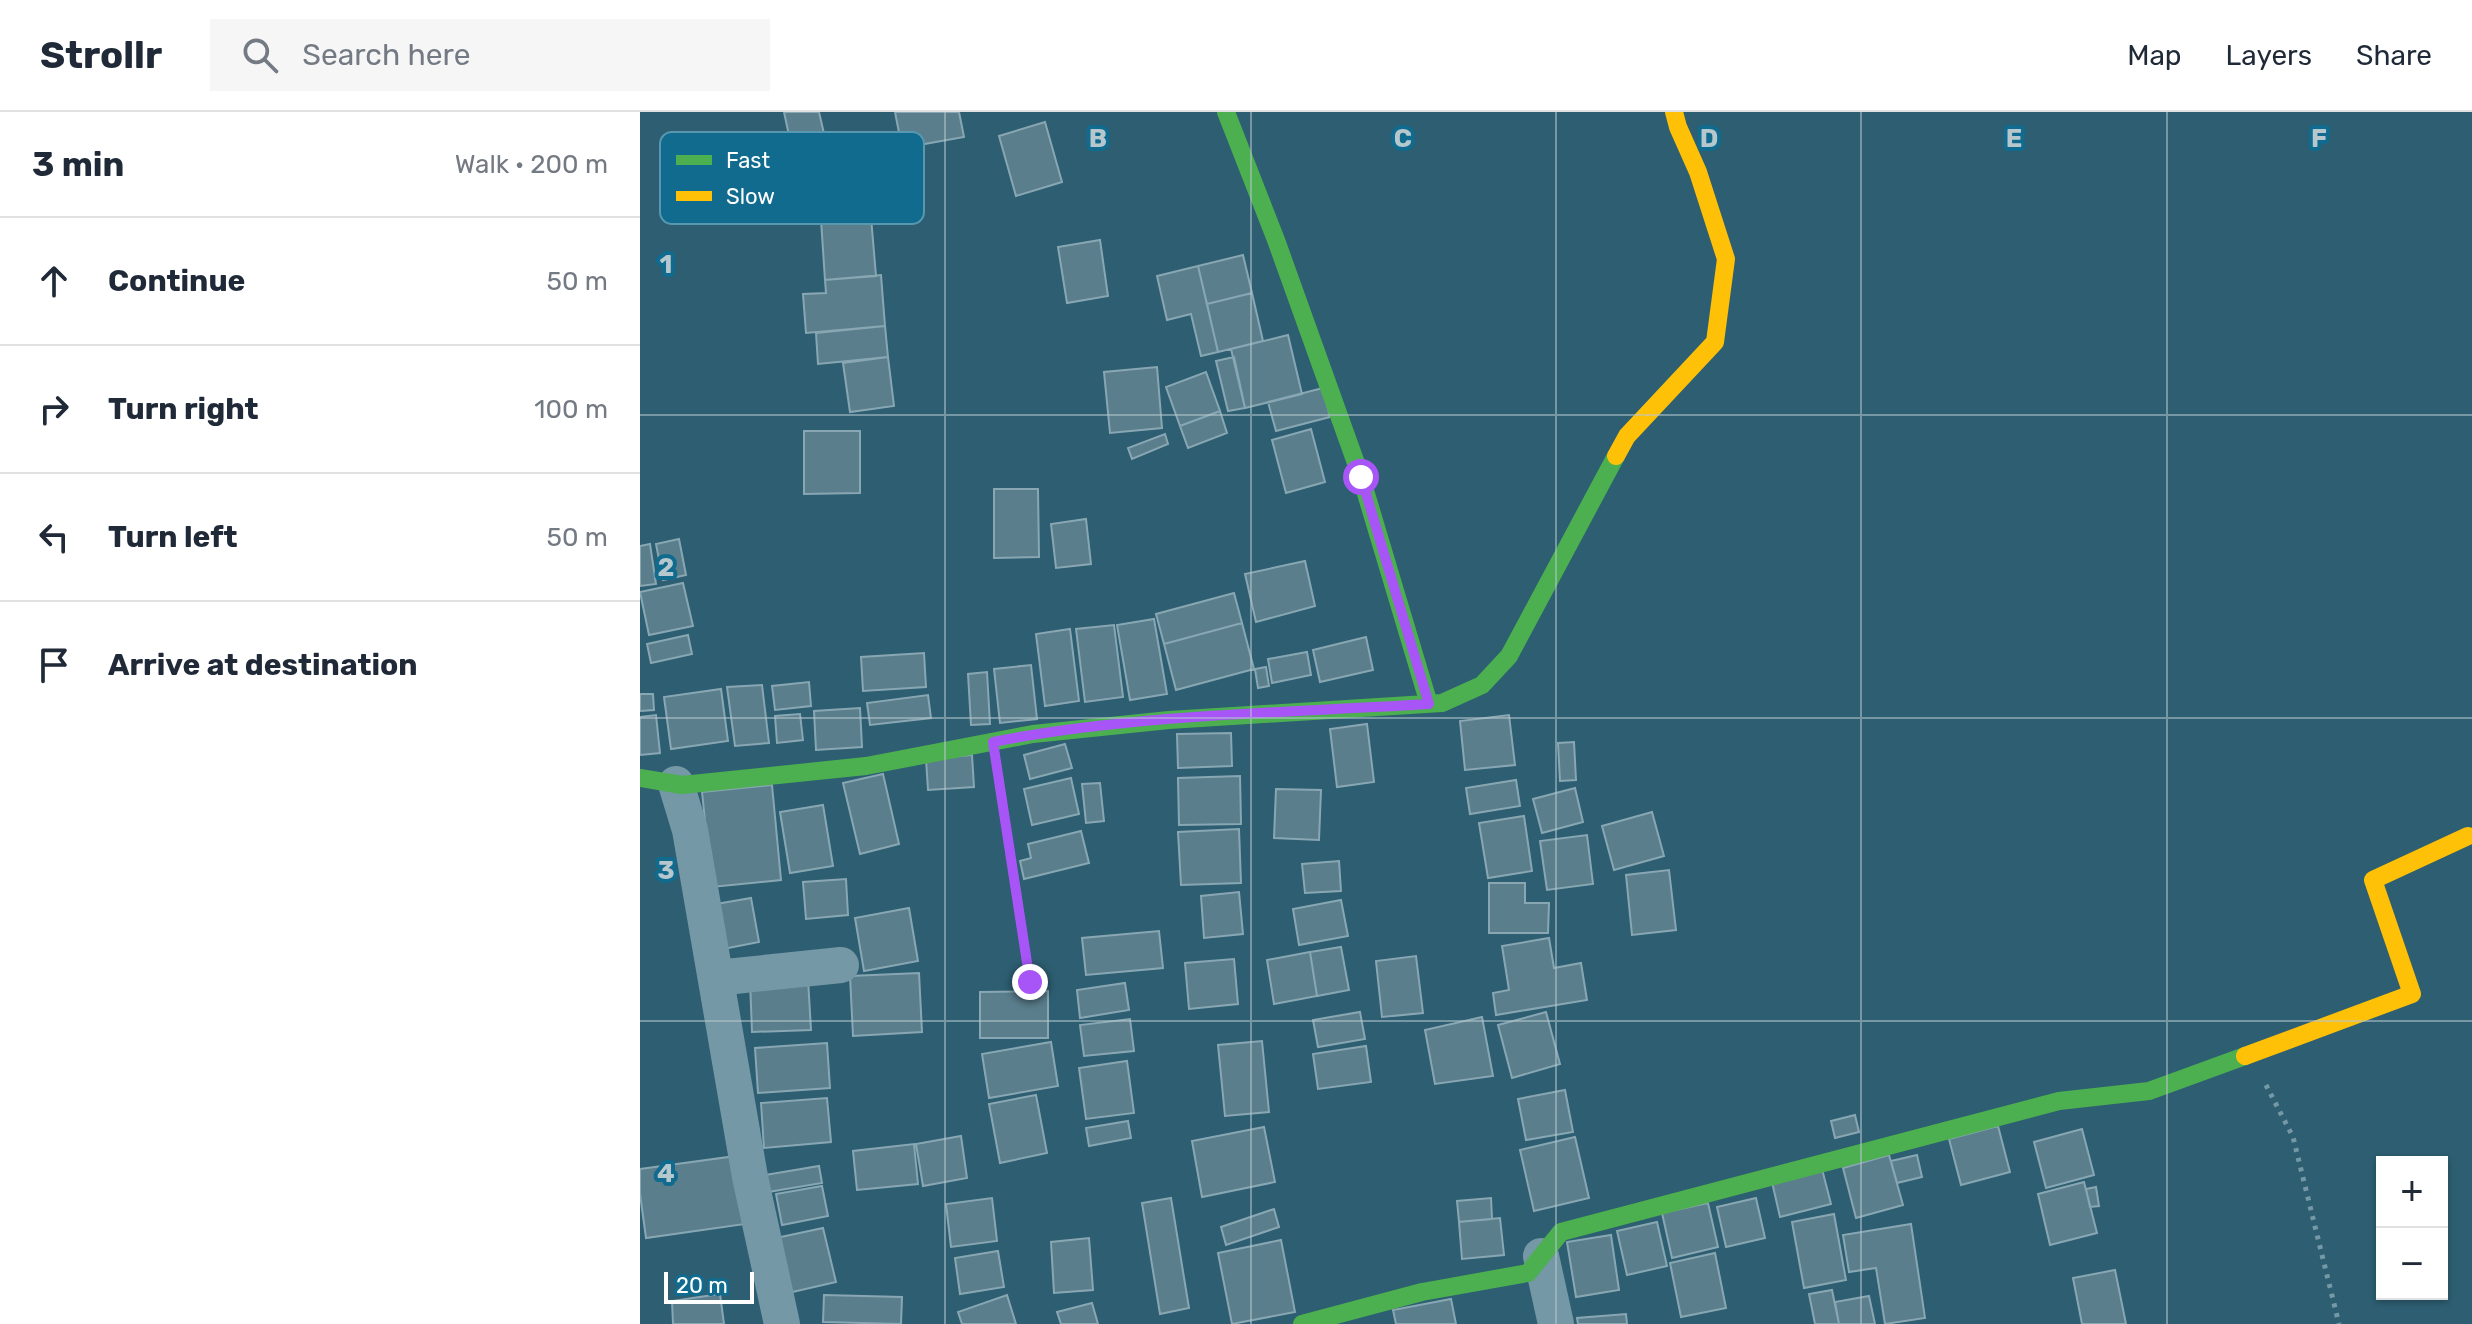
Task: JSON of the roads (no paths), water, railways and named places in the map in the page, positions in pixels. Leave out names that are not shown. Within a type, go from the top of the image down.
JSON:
[{"type":"street","points":[[1226,112],[1276,240],[1361,477],[1429,704]]},
{"type":"street","points":[[640,778],[676,784],[866,766],[1033,734],[1169,720],[1442,703],[1482,685],[1509,656],[1627,436],[1715,342],[1726,259],[1698,172],[1674,112]]},
{"type":"street","points":[[676,784],[690,830],[750,1177],[782,1324]]},
{"type":"street","points":[[1302,1324],[1422,1292],[1528,1273],[1561,1232],[2059,1101],[2149,1091],[2412,994],[2373,880],[2468,836]]},
{"type":"street","points":[[716,978],[841,965]]},
{"type":"street","points":[[1541,1256],[1556,1324]]}]
